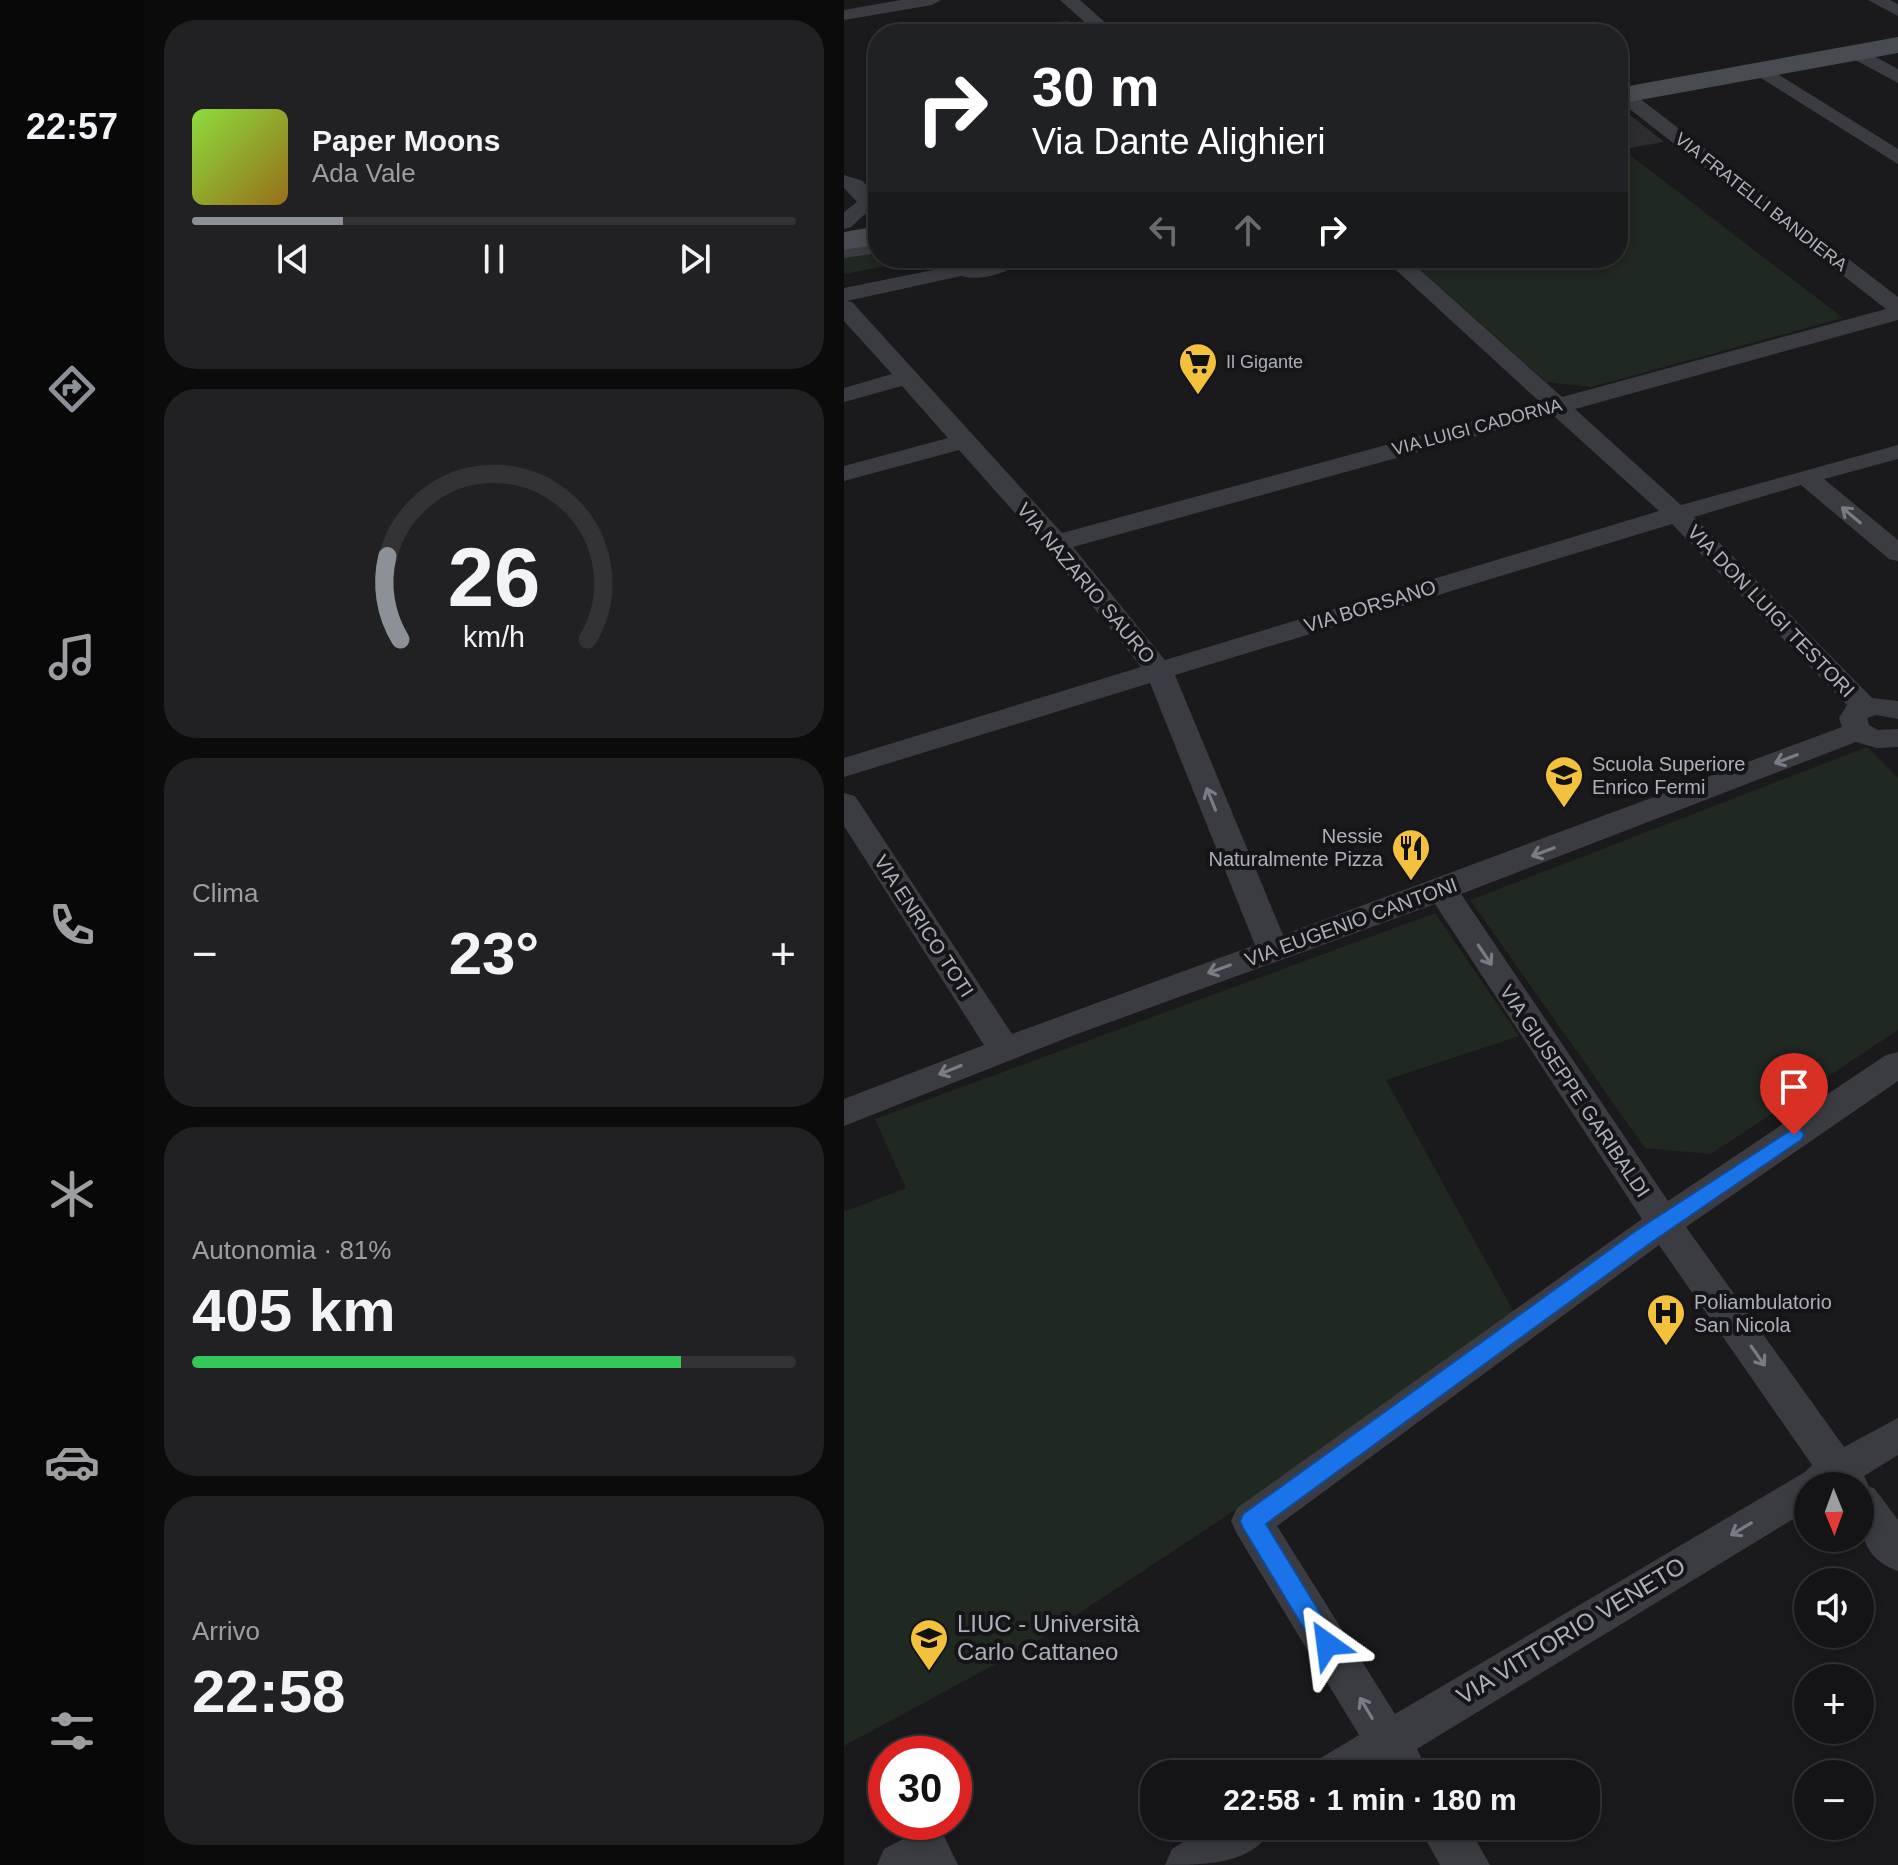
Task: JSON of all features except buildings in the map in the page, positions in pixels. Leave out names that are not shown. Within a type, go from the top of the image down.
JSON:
[{"type":"main road","points":[[1628,95],[1894,43]]},
{"type":"main road","points":[[844,241],[868,237]]},
{"type":"street","points":[[844,15],[932,0]]},
{"type":"street","points":[[1069,0],[1097,24]]},
{"type":"street","points":[[1877,0],[1898,11]]},
{"type":"street","points":[[1855,52],[1898,77]]},
{"type":"street","points":[[1760,69],[1898,158]]},
{"type":"street","name":"VIA FRATELLI BANDIERA","points":[[1628,101],[1898,310]]},
{"type":"street","points":[[845,173],[868,190]]},
{"type":"street","points":[[844,223],[868,203],[845,173]]},
{"type":"street","points":[[844,252],[868,248]]},
{"type":"street","points":[[844,279],[917,268]]},
{"type":"street","points":[[844,295],[938,276],[949,268]]},
{"type":"street","name":"VIA DON LUIGI TESTORI","points":[[1405,268],[1678,515],[1862,719],[1886,706],[1898,710]]},
{"type":"street","name":"VIA NAZARIO SAURO","points":[[844,307],[1056,543],[1159,671],[1273,949]]},
{"type":"street","name":"VIA LUIGI CADORNA","points":[[1056,543],[1898,310]]},
{"type":"street","points":[[844,395],[907,377]]},
{"type":"street","points":[[844,474],[964,441]]},
{"type":"street","name":"VIA BORSANO","points":[[844,768],[1400,596],[1805,476],[1898,452]]},
{"type":"street","points":[[1805,476],[1898,553]]},
{"type":"street","points":[[1862,719],[1878,740],[1898,738]]},
{"type":"street","name":"VIA EUGENIO CANTONI","points":[[844,1113],[1004,1049],[1442,890],[1862,719]]},
{"type":"street","name":"VIA ENRICO TOTI","points":[[844,803],[1004,1049]]},
{"type":"street","name":"VIA GIUSEPPE GARIBALDI","points":[[1442,890],[1824,1472]]},
{"type":"street","points":[[1397,1758],[1252,1521],[1664,1224],[1898,1064]]},
{"type":"street","name":"VIA VITTORIO VENETO","points":[[1851,1472],[1898,1435]]},
{"type":"street","name":"VIA VITTORIO VENETO","points":[[1397,1758],[1794,1510]]},
{"type":"street","name":"VIA GIUSEPPE GARIBALDI","points":[[1874,1528],[1898,1553]]},
{"type":"street","points":[[1188,1865],[1228,1840]]},
{"type":"street","points":[[1450,1840],[1467,1865]]},
{"type":"street","points":[[900,1865],[927,1850],[935,1865]]},
{"type":"shaded area","points":[[1068,20],[1073,24],[1048,24]]},
{"type":"shaded area","points":[[1628,154],[1843,318],[1591,387],[1546,382],[1419,268],[1628,268]]},
{"type":"shaded area","points":[[868,251],[868,268],[876,268],[844,274],[844,255]]},
{"type":"shaded area","points":[[1867,747],[1898,778],[1898,1030],[1711,1154],[1645,1148],[1470,900]]},
{"type":"shaded area","points":[[1435,913],[1519,1036],[1386,1080],[1516,1316],[1223,1518],[1034,1643],[844,1746],[844,1212],[906,1188],[875,1119]]},
{"type":"place","name":"Il Gigante","points":[[1198,396]]},
{"type":"place","name":"Scuola Superiore Enrico Fermi","points":[[1564,809]]},
{"type":"place","name":"Nessie Naturalmente Pizza","points":[[1411,882]]},
{"type":"place","name":"Poliambulatorio San Nicola","points":[[1666,1347]]},
{"type":"place","name":"LIUC - Università Carlo Cattaneo","points":[[929,1672]]},
{"type":"route","points":[[1327,1644],[1252,1521],[1645,1236],[1794,1135]]}]
